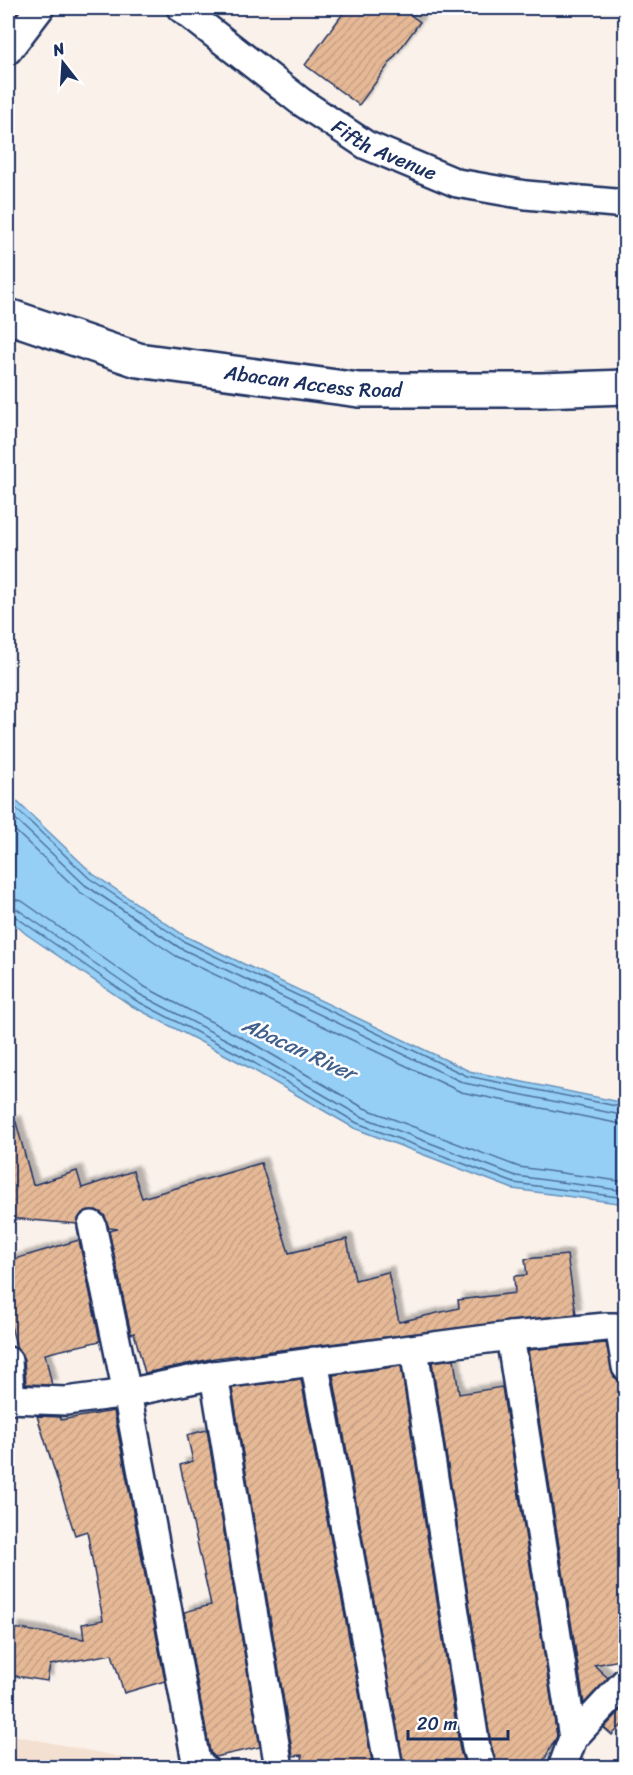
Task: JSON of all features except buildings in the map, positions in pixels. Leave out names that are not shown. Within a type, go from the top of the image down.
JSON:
[{"type":"street","points":[[8,50],[40,8]]},
{"type":"street","name":"Fifth Avenue","points":[[181,8],[300,101],[366,145],[457,183],[526,195],[626,204]]},
{"type":"street","name":"Abacan Access Road","points":[[8,316],[138,360],[359,390],[541,390],[626,387]]},
{"type":"street","points":[[92,1225],[127,1393],[195,1756],[197,1763],[204,1767]]},
{"type":"street","points":[[8,1362],[9,1399],[66,1401],[127,1393],[214,1375],[314,1361],[510,1336],[615,1328],[620,1332],[626,1367]]},
{"type":"street","points":[[510,1336],[573,1738]]},
{"type":"street","points":[[414,1349],[474,1736],[482,1767]]},
{"type":"street","points":[[314,1361],[389,1767]]},
{"type":"street","points":[[214,1375],[279,1767]]},
{"type":"street","points":[[562,1767],[573,1738],[626,1681]]},
{"type":"shaded area","points":[[8,1734],[130,1759],[166,1767],[8,1767]]},
{"type":"water","name":"Abacan River","points":[[8,793],[93,874],[185,936],[469,1071],[625,1103],[625,1204],[513,1189],[354,1128],[241,1063],[132,1006],[26,934],[8,918]]}]
